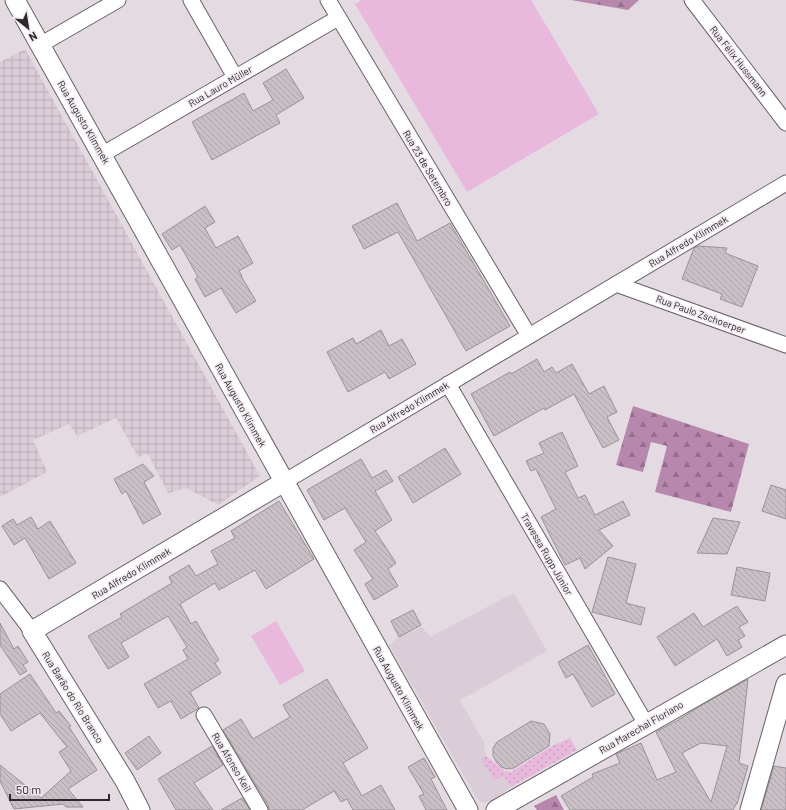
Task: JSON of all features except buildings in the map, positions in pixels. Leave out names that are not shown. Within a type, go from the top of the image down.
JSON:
[{"type":"street","name":"Rua Augusto Klimmek","points":[[15,0],[103,154],[284,482],[468,810]]},
{"type":"street","points":[[40,45],[118,0]]},
{"type":"street","points":[[191,0],[235,77]]},
{"type":"street","name":"Rua 23 de Setembro","points":[[328,0],[529,336]]},
{"type":"street","name":"Rua Félix Hussmann","points":[[692,0],[786,123]]},
{"type":"street","name":"Rua Lauro Müller","points":[[103,154],[338,18]]},
{"type":"street","name":"Rua Alfredo Klimmek","points":[[32,631],[786,183]]},
{"type":"street","name":"Rua Paulo Zschoerper","points":[[616,284],[786,345]]},
{"type":"street","name":"Travessa Rupp Júnior","points":[[448,384],[646,724]]},
{"type":"street","name":"Rua Barão do Rio Branco","points":[[0,589],[32,631],[124,781],[140,810]]},
{"type":"street","name":"Rua Marechal Floriano","points":[[496,810],[786,645]]},
{"type":"street","points":[[750,810],[786,684]]},
{"type":"street","name":"Rua Afonso Keil","points":[[204,715],[260,810]]},
{"type":"shaded area","points":[[362,0],[531,0],[599,114],[467,192],[355,4]]},
{"type":"shaded area","points":[[25,49],[260,476],[218,505],[187,488],[168,493],[148,454],[138,457],[116,418],[77,436],[69,424],[33,440],[47,472],[0,497],[0,62]]},
{"type":"shaded area","points":[[514,593],[547,651],[468,696],[459,699],[484,742],[486,756],[481,759],[494,779],[504,776],[511,787],[491,801],[483,803],[477,799],[389,645],[399,637],[422,627],[430,637]]},
{"type":"shaded area","points":[[276,621],[305,671],[280,685],[251,636]]},
{"type":"shaded area","points":[[570,738],[577,750],[511,787],[504,776],[494,780],[481,759],[486,756],[505,771],[511,772],[552,746]]},
{"type":"green space","points":[[571,0],[639,0],[628,10]]},
{"type":"green space","points":[[633,406],[749,444],[731,512],[655,492],[667,446],[651,442],[643,472],[616,465]]},
{"type":"green space","points":[[556,795],[564,810],[537,810],[534,806]]}]
